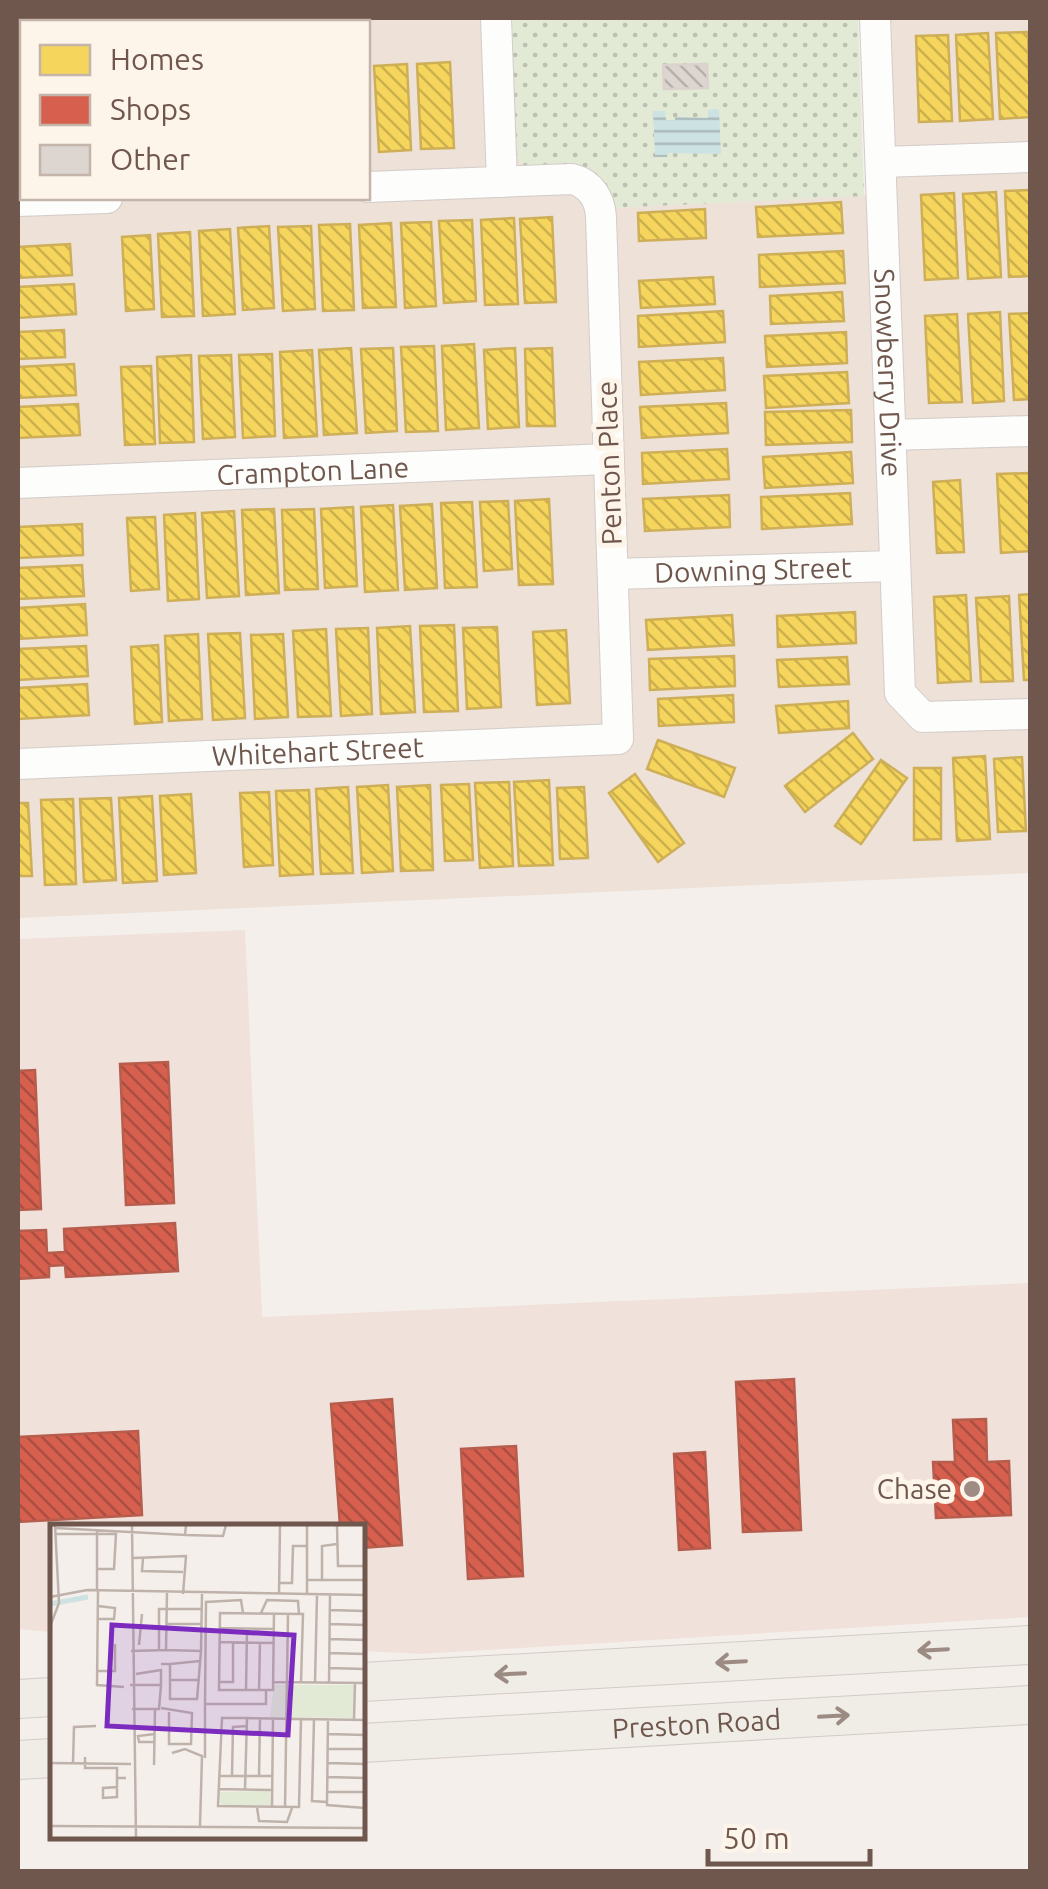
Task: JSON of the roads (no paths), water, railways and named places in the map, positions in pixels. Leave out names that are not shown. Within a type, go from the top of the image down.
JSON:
[{"type":"main road","points":[[365,1682],[1030,1645]]},
{"type":"main road","points":[[18,1699],[50,1697]]},
{"type":"main road","name":"Preston Road","points":[[365,1743],[1030,1706]]},
{"type":"main road","points":[[18,1760],[50,1758]]},
{"type":"street","points":[[370,187],[502,182],[496,18]]},
{"type":"street","name":"Snowberry Drive","points":[[876,18],[900,693],[923,718],[1030,714]]},
{"type":"street","points":[[881,162],[1030,156]]},
{"type":"street","name":"Penton Place","points":[[502,182],[572,179],[590,190],[601,211],[618,740]]},
{"type":"street","points":[[18,201],[48,200]]},
{"type":"street","points":[[891,434],[1030,431]]},
{"type":"street","name":"Crampton Lane","points":[[18,482],[609,459]]},
{"type":"street","name":"Downing Street","points":[[613,574],[896,566]]},
{"type":"street","name":"Whitehart Street","points":[[18,764],[618,740]]},
{"type":"place","name":"Chase","points":[[972,1489]]}]
